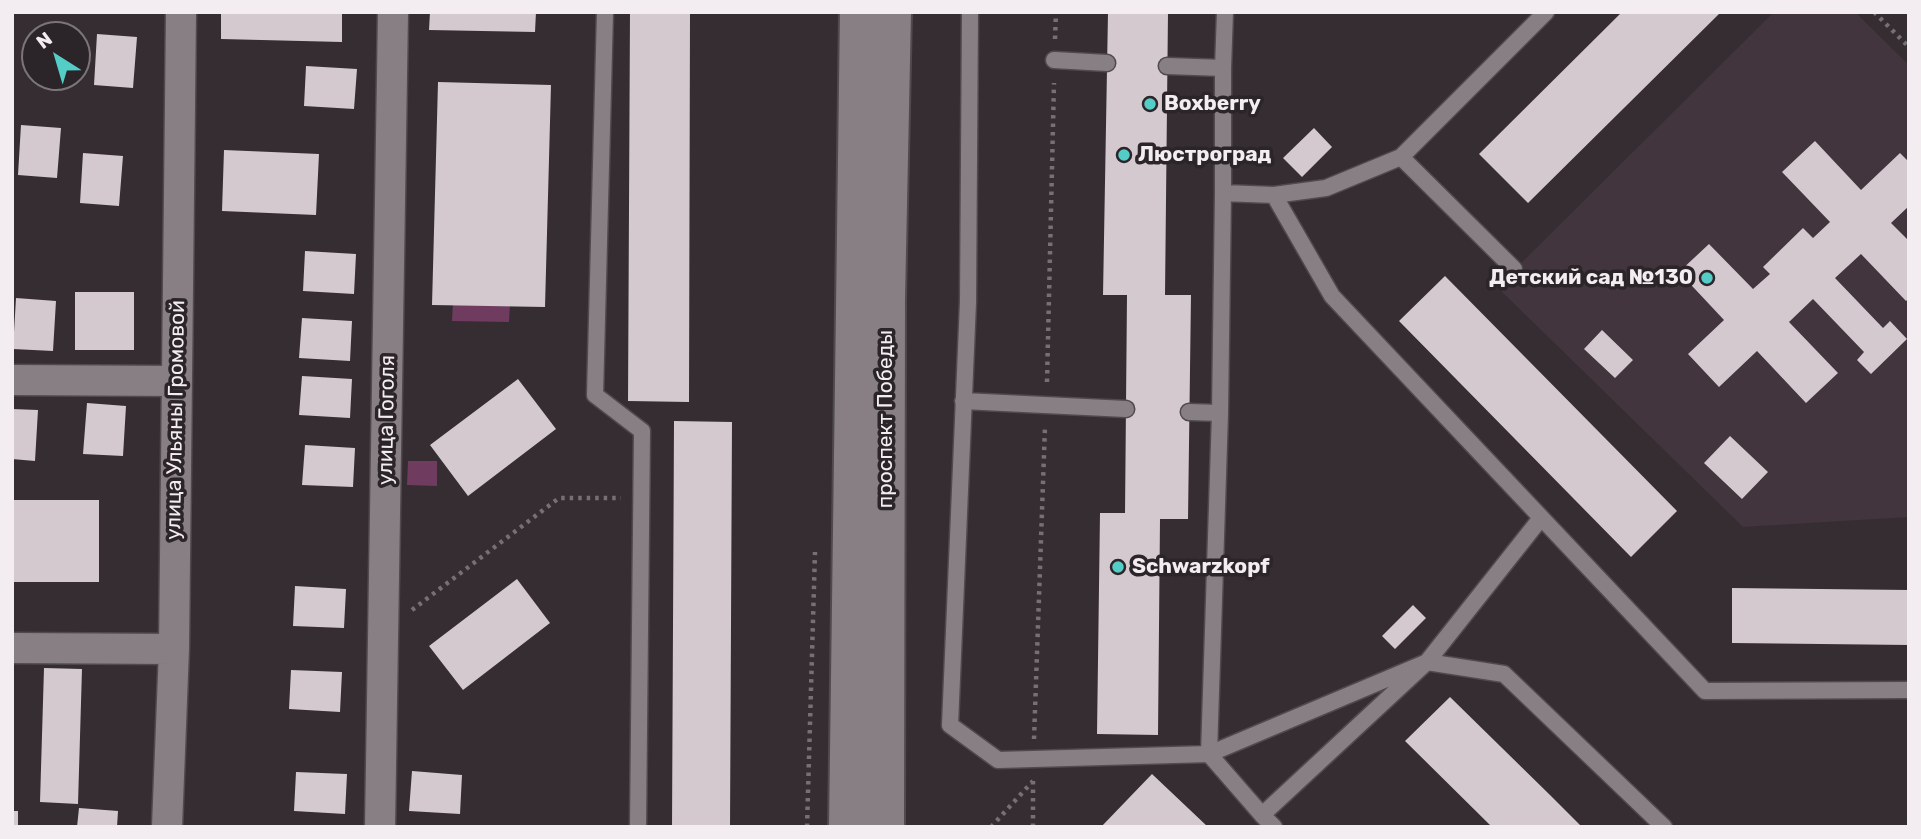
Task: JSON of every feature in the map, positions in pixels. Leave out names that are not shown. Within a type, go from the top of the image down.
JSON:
[{"type":"main road","name":"проспект Победы","points":[[848,827],[859,12]]},
{"type":"main road","name":"проспект Победы","points":[[885,827],[886,299],[892,12]]},
{"type":"street","name":"улица Ульяны Громовой","points":[[167,827],[174,649],[181,12]]},
{"type":"street","name":"улица Гоголя","points":[[380,827],[393,12]]},
{"type":"street","points":[[12,380],[177,381]]},
{"type":"street","points":[[12,648],[174,649]]},
{"type":"lane","points":[[605,12],[595,395],[642,430],[638,827]]},
{"type":"lane","points":[[970,12],[968,302],[950,725],[998,760],[1209,754],[1427,662],[1504,674],[1664,827]]},
{"type":"lane","points":[[1225,12],[1220,413],[1209,754],[1268,821],[1427,662],[1541,518]]},
{"type":"lane","points":[[1223,193],[1274,195],[1326,188],[1401,157],[1546,12]]},
{"type":"lane","points":[[1054,60],[1107,63]]},
{"type":"lane","points":[[1167,66],[1223,68]]},
{"type":"lane","points":[[1401,157],[1514,269]]},
{"type":"lane","points":[[1274,195],[1332,296],[1705,691],[1909,690]]},
{"type":"lane","points":[[963,401],[1126,409]]},
{"type":"lane","points":[[1189,412],[1220,413]]},
{"type":"path","points":[[1033,827],[1056,12]]},
{"type":"path","points":[[1874,12],[1909,47]]},
{"type":"path","points":[[383,632],[559,498],[642,498]]},
{"type":"path","points":[[991,827],[1033,780]]},
{"type":"shaded area","name":"Детский сад №130","points":[[1774,12],[1855,12],[1909,65],[1909,517],[1743,527],[1497,287]]},
{"type":"shaded area","points":[[454,283],[511,285],[509,322],[452,321]]},
{"type":"shaded area","points":[[408,461],[437,461],[437,486],[407,485]]},
{"type":"building","points":[[221,12],[342,12],[342,42],[221,39]]},
{"type":"building","points":[[430,12],[536,12],[535,32],[429,30]]},
{"type":"building","points":[[630,12],[690,12],[689,402],[628,401]]},
{"type":"building","points":[[1108,12],[1168,12],[1165,295],[1191,295],[1188,519],[1160,519],[1158,735],[1097,734],[1100,513],[1125,513],[1127,295],[1103,295]]},
{"type":"building","points":[[1622,12],[1721,12],[1528,203],[1479,154]]},
{"type":"building","points":[[97,34],[137,37],[133,88],[94,85]]},
{"type":"building","points":[[306,66],[357,69],[354,109],[304,106]]},
{"type":"building","points":[[438,82],[551,85],[545,307],[432,305]]},
{"type":"building","points":[[21,125],[61,128],[57,178],[18,175]]},
{"type":"building","points":[[1314,128],[1332,147],[1302,177],[1283,158]]},
{"type":"building","points":[[1815,141],[1861,190],[1900,153],[1909,162],[1909,206],[1891,223],[1909,241],[1909,298],[1906,301],[1861,254],[1835,278],[1883,328],[1890,321],[1907,339],[1871,374],[1857,360],[1864,352],[1813,299],[1789,322],[1838,373],[1806,403],[1757,351],[1719,387],[1688,354],[1724,320],[1679,272],[1709,244],[1753,289],[1770,274],[1763,267],[1803,228],[1813,238],[1830,222],[1782,172]]},
{"type":"building","points":[[224,150],[319,154],[316,215],[222,211]]},
{"type":"building","points":[[83,153],[123,156],[119,206],[80,203]]},
{"type":"building","points":[[305,251],[356,254],[354,294],[303,291]]},
{"type":"building","points":[[1445,276],[1677,511],[1631,557],[1399,321]]},
{"type":"building","points":[[75,292],[134,292],[134,350],[75,350]]},
{"type":"building","points":[[16,298],[56,301],[53,351],[13,349]]},
{"type":"building","points":[[302,318],[352,321],[350,361],[299,358]]},
{"type":"building","points":[[1602,330],[1633,360],[1615,378],[1584,349]]},
{"type":"building","points":[[302,376],[352,379],[350,418],[299,415]]},
{"type":"building","points":[[518,379],[556,429],[468,496],[430,445]]},
{"type":"building","points":[[87,403],[126,406],[123,456],[83,454]]},
{"type":"building","points":[[12,409],[38,410],[35,461],[12,459]]},
{"type":"building","points":[[674,421],[732,422],[730,827],[672,827]]},
{"type":"building","points":[[1730,436],[1768,472],[1742,499],[1704,463]]},
{"type":"building","points":[[305,445],[355,448],[353,487],[302,485]]},
{"type":"building","points":[[12,500],[99,500],[99,582],[12,582]]},
{"type":"building","points":[[517,579],[550,623],[463,690],[429,646]]},
{"type":"building","points":[[295,586],[346,589],[344,628],[293,626]]},
{"type":"building","points":[[1732,588],[1909,590],[1909,645],[1732,643]]},
{"type":"building","points":[[1413,605],[1426,618],[1395,649],[1382,636]]},
{"type":"building","points":[[44,668],[82,669],[78,804],[40,802]]},
{"type":"building","points":[[291,670],[342,672],[340,712],[289,709]]},
{"type":"building","points":[[1450,697],[1582,827],[1492,827],[1405,741]]},
{"type":"building","points":[[412,771],[462,775],[460,814],[409,811]]},
{"type":"building","points":[[296,772],[347,774],[345,814],[294,811]]},
{"type":"building","points":[[1152,774],[1208,827],[1101,827]]},
{"type":"building","points":[[79,808],[118,811],[117,827],[77,827]]},
{"type":"building","points":[[12,811],[18,811],[18,827],[12,827]]},
{"type":"place","name":"Boxberry","points":[[1150,104]]},
{"type":"place","name":"Люстроград","points":[[1124,155]]},
{"type":"place","name":"Детский сад №130","points":[[1707,278]]},
{"type":"place","name":"Schwarzkopf","points":[[1118,567]]}]
